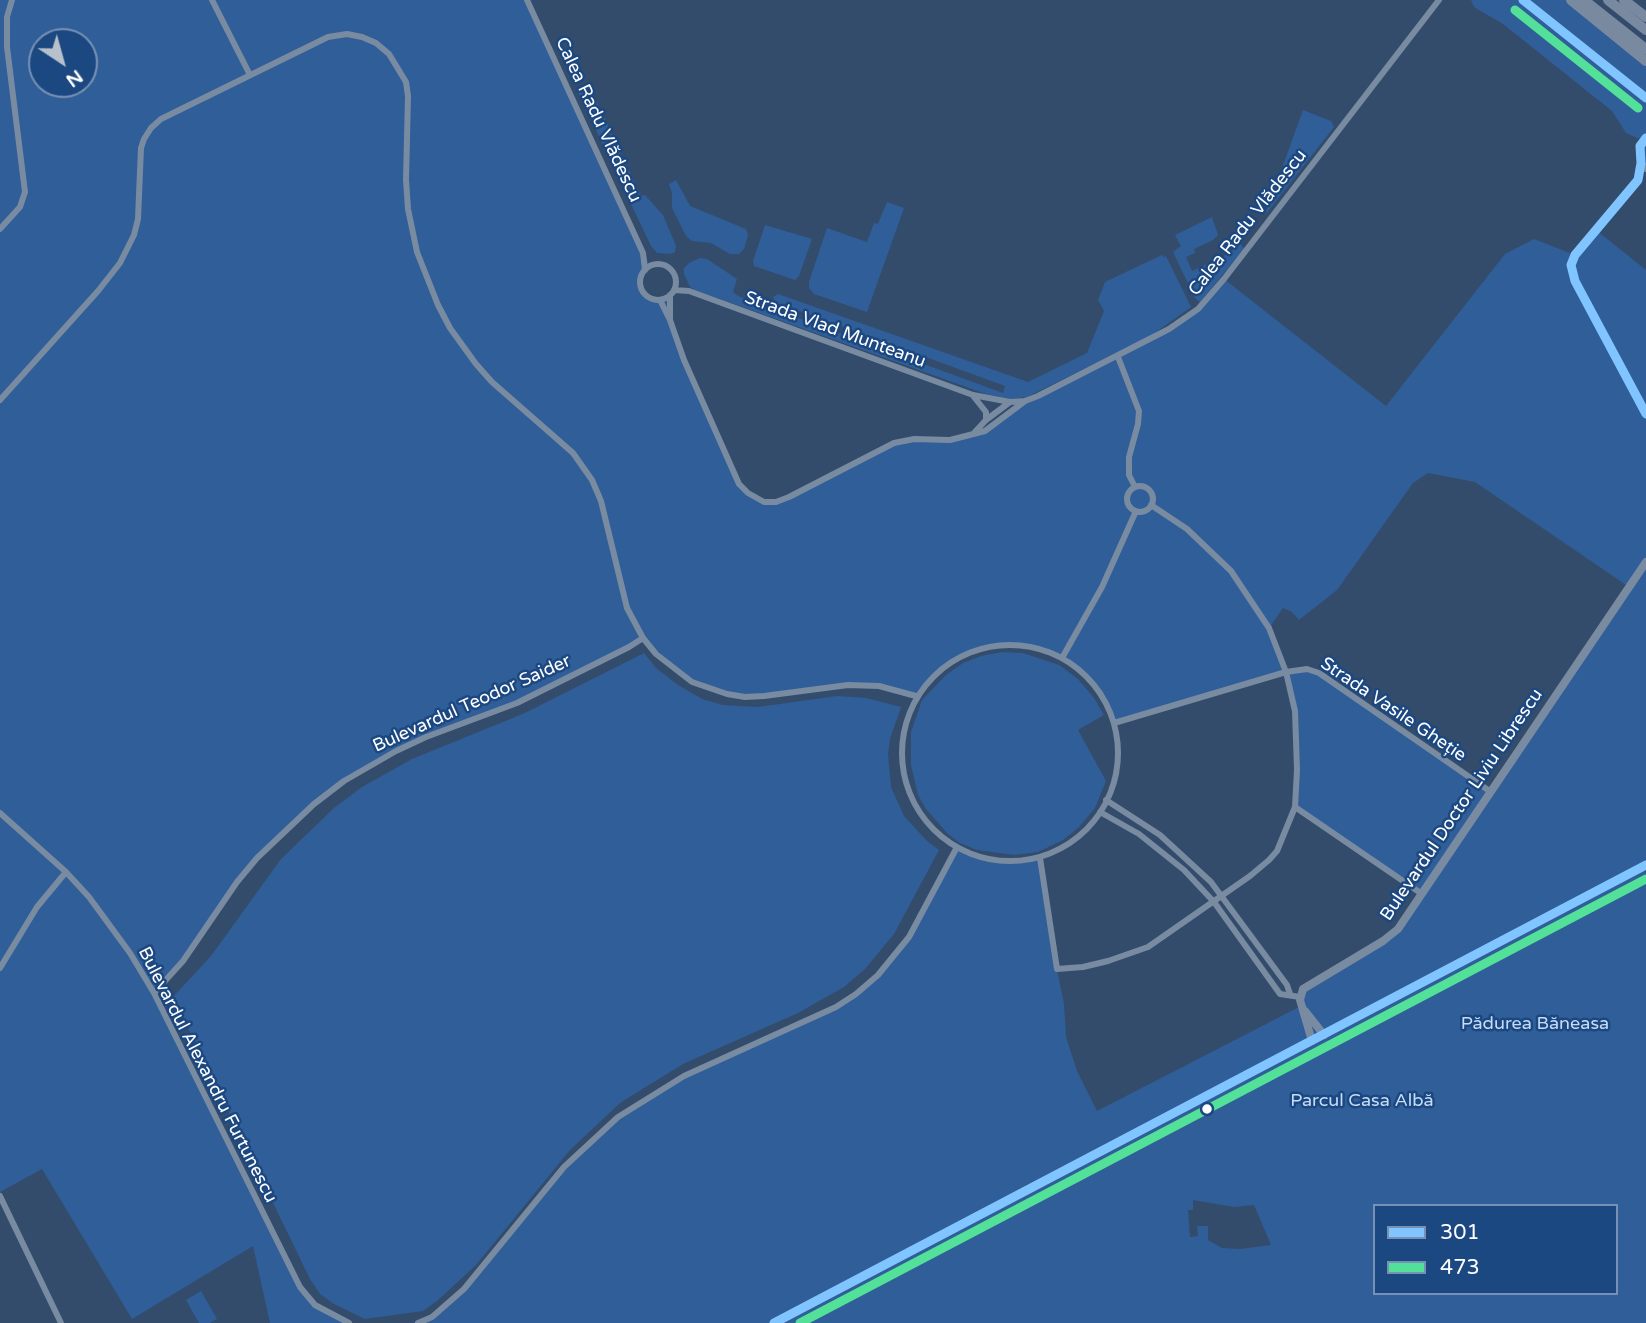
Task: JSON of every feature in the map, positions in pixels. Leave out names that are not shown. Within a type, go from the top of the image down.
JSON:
[{"type":"highway","points":[[1571,0],[1646,61]]},
{"type":"highway","points":[[1584,0],[1646,48]]},
{"type":"highway","points":[[1608,0],[1646,30]]},
{"type":"highway","points":[[1624,0],[1646,17]]},
{"type":"street","points":[[0,229],[20,207],[24,192],[7,47],[7,18],[12,0]]},
{"type":"street","points":[[212,0],[250,75]]},
{"type":"street","name":"Calea Radu Vlădescu","points":[[527,0],[643,253],[645,270]]},
{"type":"street","name":"Calea Radu Vlădescu","points":[[660,300],[739,484],[757,500],[776,502],[789,497],[894,443],[914,439],[950,440],[972,435],[995,425],[1025,401],[1118,357],[1169,329],[1198,309],[1439,0]]},
{"type":"street","points":[[1523,0],[1646,98]]},
{"type":"street","points":[[0,400],[120,263],[138,219],[141,148],[151,128],[161,119],[328,37],[347,34],[376,43],[394,61],[406,82],[406,194],[411,231],[427,280],[450,328],[476,364],[492,382],[573,453],[592,480],[604,511],[623,594],[643,638],[656,654],[679,673],[705,687],[745,697],[848,685],[879,686],[916,696]]},
{"type":"street","points":[[1646,138],[1639,152],[1644,166],[1638,180],[1575,255],[1571,265],[1575,281],[1646,414]]},
{"type":"street","points":[[1638,180],[1646,177]]},
{"type":"street","name":"Calea Radu Vlădescu","points":[[643,253],[657,264]]},
{"type":"street","points":[[657,264],[672,271],[676,281],[672,293],[660,300],[649,298],[642,290],[640,280],[645,270],[657,264]]},
{"type":"street","name":"Strada Vlad Munteanu","points":[[676,281],[689,291],[972,395]]},
{"type":"street","name":"Strada Vlad Munteanu","points":[[672,293],[689,291]]},
{"type":"street","name":"Calea Radu Vlădescu","points":[[670,320],[672,293]]},
{"type":"street","points":[[1118,357],[1139,411],[1129,457],[1129,474],[1135,487]]},
{"type":"street","points":[[972,395],[986,412],[986,420]]},
{"type":"street","name":"Calea Radu Vlădescu","points":[[972,395],[1010,402],[1025,401]]},
{"type":"street","points":[[994,400],[999,409],[995,425]]},
{"type":"street","name":"Calea Radu Vlădescu","points":[[972,435],[986,420],[1010,402]]},
{"type":"street","points":[[1135,487],[1144,487],[1149,490],[1153,499],[1151,505],[1146,510],[1136,511],[1130,507],[1127,500],[1129,492],[1135,487]]},
{"type":"street","points":[[1040,858],[1056,969],[1108,961],[1148,947],[1269,860],[1283,839],[1296,807],[1295,710],[1286,672],[1269,628],[1231,570],[1187,529],[1151,505]]},
{"type":"street","points":[[1062,659],[1102,587],[1136,511]]},
{"type":"street","name":"Bulevardul Doctor Liviu Librescu","points":[[1301,1002],[1308,985],[1391,936],[1398,929],[1646,562]]},
{"type":"street","name":"Bulevardul Teodor Saider","points":[[154,993],[183,961],[220,905],[257,858],[314,804],[344,781],[396,751],[517,703],[643,638]]},
{"type":"street","points":[[1001,645],[1024,646],[1062,659],[1082,673],[1100,694],[1114,723],[1118,745],[1114,779],[1100,812],[1083,832],[1066,845],[1040,858],[1002,862],[956,849],[920,812],[906,781],[902,746],[904,730],[916,696],[942,669],[960,656],[978,649],[1001,645]]},
{"type":"street","name":"Strada Vasile Gheție","points":[[1114,723],[1286,672],[1307,669],[1319,673],[1491,792]]},
{"type":"street","points":[[1106,800],[1177,849],[1223,895],[1287,985],[1290,994],[1301,1002],[1324,1035]]},
{"type":"street","points":[[1296,807],[1422,894]]},
{"type":"street","points":[[1100,812],[1122,822],[1155,845],[1195,881],[1214,902],[1280,994],[1290,994]]},
{"type":"street","name":"Bulevardul Alexandru Furtunescu","points":[[0,813],[66,872],[89,897],[130,953],[154,993],[300,1287],[315,1305],[349,1323]]},
{"type":"street","points":[[418,1323],[433,1320],[464,1289],[564,1167],[618,1117],[684,1076],[836,1007],[878,975],[909,937],[956,849]]},
{"type":"street","points":[[774,1323],[1646,865]]},
{"type":"street","points":[[0,968],[37,907],[66,872]]},
{"type":"street","points":[[1301,1002],[1312,1041]]},
{"type":"street","points":[[0,1196],[61,1323]]},
{"type":"green space","points":[[0,0],[527,0],[650,266],[641,277],[642,290],[654,299],[666,298],[670,320],[739,484],[757,500],[776,502],[894,443],[950,440],[985,431],[1025,401],[1118,357],[1198,309],[1224,279],[1386,406],[1505,254],[1534,239],[1575,255],[1596,230],[1646,270],[1646,865],[1643,867],[1646,873],[1646,1323],[418,1323],[444,1308],[595,1137],[649,1096],[856,994],[896,955],[956,849],[1002,862],[1040,858],[1064,1004],[1066,1037],[1077,1071],[1097,1111],[1301,1006],[1301,993],[1383,941],[1422,895],[1295,807],[1296,739],[1286,672],[1114,723],[1100,694],[1082,673],[1051,653],[1024,646],[1001,645],[960,656],[941,669],[916,696],[865,685],[745,697],[692,682],[643,638],[517,703],[426,737],[343,781],[257,858],[192,948],[154,993],[300,1287],[315,1305],[349,1323],[270,1323],[253,1246],[132,1319],[42,1169],[0,1192]],"holes":[[[1428,473],[1475,482],[1629,587],[1491,792],[1319,673],[1297,670],[1286,672],[1269,628],[1283,608],[1292,612],[1299,620],[1337,590],[1413,483]],[[1193,1200],[1234,1207],[1254,1205],[1271,1245],[1222,1248],[1208,1240],[1208,1226],[1197,1226],[1198,1236],[1190,1237],[1188,1210],[1193,1210]]]},
{"type":"green space","points":[[1471,0],[1571,0],[1646,61],[1646,169],[1639,157],[1644,139],[1626,133],[1612,111],[1503,24],[1474,7]]},
{"type":"green space","points":[[589,85],[641,196],[645,195],[663,215],[676,246],[675,252],[671,254],[657,253],[651,246],[577,90]]},
{"type":"green space","points":[[1303,110],[1331,121],[1334,127],[1265,215]]},
{"type":"green space","points":[[676,180],[690,206],[746,229],[748,235],[744,249],[739,254],[730,254],[711,243],[692,241],[686,236],[672,208],[669,184]]},
{"type":"green space","points":[[887,202],[904,208],[867,312],[814,294],[809,288],[809,282],[827,228],[867,242],[874,223],[878,224]]},
{"type":"green space","points":[[1212,217],[1218,235],[1186,257],[1192,271],[1230,253],[1238,243],[1244,249],[1200,302],[1195,298],[1173,252],[1181,246],[1175,235]]},
{"type":"green space","points":[[765,225],[812,239],[799,276],[795,280],[754,266],[753,261]]},
{"type":"green space","points":[[1162,255],[1166,256],[1191,307],[1149,337],[1027,397],[1010,399],[986,394],[695,290],[690,287],[684,274],[684,268],[689,263],[700,258],[707,259],[737,279],[733,292],[738,296],[1003,393],[1005,386],[775,302],[773,297],[778,294],[1028,382],[1087,353],[1104,311],[1098,300],[1105,282]]},
{"type":"green space","points":[[1002,652],[1023,653],[1059,665],[1078,679],[1104,715],[1078,730],[1106,781],[1095,808],[1079,827],[1063,840],[1038,852],[1014,855],[977,850],[948,834],[926,809],[918,795],[911,765],[911,732],[922,700],[946,675],[963,663]]},
{"type":"green space","points":[[644,653],[656,668],[678,685],[702,699],[723,705],[758,707],[837,696],[866,698],[901,707],[888,754],[891,787],[904,816],[939,850],[894,934],[865,969],[844,987],[798,1013],[683,1064],[620,1103],[570,1150],[476,1265],[437,1301],[423,1311],[365,1319],[320,1294],[310,1279],[173,997],[211,956],[281,859],[334,808],[362,787],[412,759],[525,713]]},
{"type":"green space","points":[[201,1291],[217,1319],[210,1323],[199,1323],[186,1300]]},
{"type":"transit line","name":"301","points":[[1523,0],[1646,98]]},
{"type":"transit line","name":"473","points":[[1515,10],[1638,108]]},
{"type":"transit line","name":"301","points":[[1646,138],[1640,146],[1638,180],[1575,255],[1571,265],[1575,281],[1646,414]]},
{"type":"transit line","name":"301","points":[[774,1323],[1646,865]]},
{"type":"transit line","name":"473","points":[[800,1323],[1646,879]]},
{"type":"park label","name":"Pădurea Băneasa","points":[[1535,1024]]},
{"type":"park label","name":"Parcul Casa Albă","points":[[1362,1101]]}]
